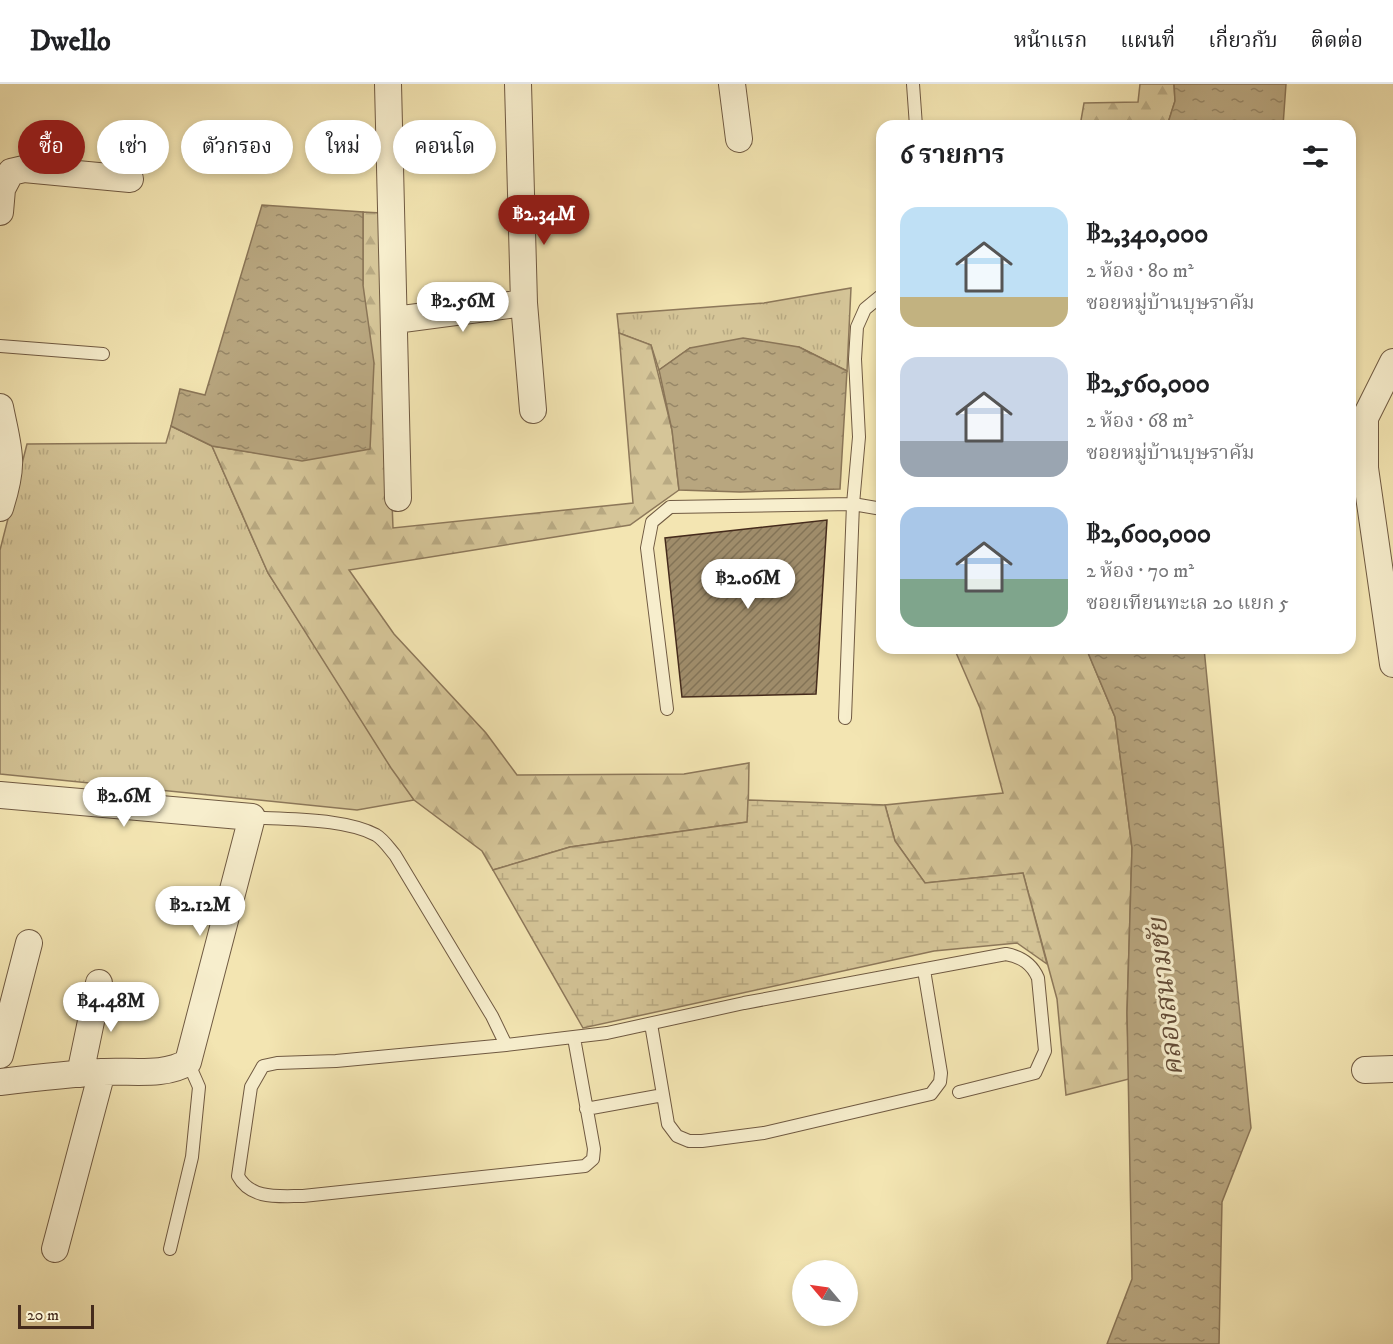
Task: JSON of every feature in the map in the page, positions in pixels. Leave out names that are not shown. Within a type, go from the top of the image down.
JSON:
[{"type":"street","points":[[388,84],[398,498]]},
{"type":"street","points":[[518,84],[524,303],[532,410]]},
{"type":"street","points":[[732,84],[739,140]]},
{"type":"street","points":[[0,212],[2,189],[10,172],[24,169],[130,179]]},
{"type":"street","points":[[395,320],[524,303]]},
{"type":"street","points":[[1393,362],[1365,418],[1365,468],[1393,664]]},
{"type":"street","points":[[0,407],[11,461],[9,481],[0,508]]},
{"type":"street","points":[[0,795],[252,816],[188,1062],[181,1067],[159,1071],[91,1073],[0,1082]]},
{"type":"street","points":[[0,1055],[28,943]]},
{"type":"street","points":[[55,1249],[91,1073],[99,983]]},
{"type":"street","points":[[1365,1070],[1393,1069]]},
{"type":"lane","points":[[913,84],[916,120]]},
{"type":"lane","points":[[845,718],[853,504],[859,437],[855,359],[856,327],[865,309],[876,300]]},
{"type":"lane","points":[[0,346],[103,354]]},
{"type":"lane","points":[[667,709],[647,548],[652,522],[670,507],[853,504],[876,508]]},
{"type":"lane","points":[[252,816],[358,829],[378,836],[401,864],[492,1016],[506,1045]]},
{"type":"lane","points":[[574,1038],[594,1149],[593,1159],[585,1166],[303,1196],[269,1196],[243,1185],[238,1176],[251,1088],[263,1066],[574,1038],[1006,954],[1026,961],[1035,969],[1038,978],[1045,1051],[1041,1065],[1035,1073],[959,1092]]},
{"type":"lane","points":[[651,1023],[668,1124],[677,1136],[689,1141],[702,1141],[764,1133],[931,1094],[940,1082],[942,1073],[924,970]]},
{"type":"lane","points":[[170,1249],[192,1157],[200,1087],[188,1062]]},
{"type":"lane","points":[[586,1109],[663,1095]]},
{"type":"green space","points":[[1140,84],[1174,84],[1175,101],[1169,120],[1081,120],[1084,103],[1138,102]]},
{"type":"green space","points":[[363,212],[381,213],[393,528],[633,503],[619,333],[651,345],[672,430],[679,490],[630,525],[349,570],[394,634],[486,733],[517,775],[684,774],[749,763],[748,822],[570,847],[493,870],[482,851],[414,800],[391,768],[268,573],[212,446],[301,460],[363,284]]},
{"type":"green space","points":[[851,288],[847,371],[799,347],[690,348],[659,370],[651,345],[619,333],[617,314],[764,303]]},
{"type":"green space","points":[[171,426],[212,446],[268,573],[414,800],[357,810],[0,774],[0,550],[27,444],[166,443]]},
{"type":"green space","points":[[957,654],[1089,654],[1115,717],[1132,848],[1127,1013],[1129,1079],[1066,1095],[1057,999],[1023,873],[925,883],[895,841],[885,805],[1003,793],[980,708]]},
{"type":"green space","points":[[748,800],[885,805],[895,841],[925,883],[1023,873],[1047,964],[1017,943],[934,951],[583,1028],[493,870],[570,847],[747,822]]},
{"type":"water","points":[[1174,84],[1286,84],[1283,120],[1169,120],[1175,101]]},
{"type":"water","points":[[262,205],[363,212],[363,285],[374,363],[370,449],[302,461],[212,446],[171,426],[180,389],[205,395]]},
{"type":"water","points":[[743,338],[799,347],[847,371],[840,489],[740,492],[679,490],[672,430],[659,370],[690,348]]},
{"type":"water","name":"คลองสนามชัย","points":[[1089,654],[1205,654],[1251,1128],[1222,1202],[1219,1344],[1107,1344],[1132,1279],[1127,1013],[1132,848],[1115,717]]},
{"type":"building","points":[[827,520],[816,694],[682,697],[665,538]]}]
